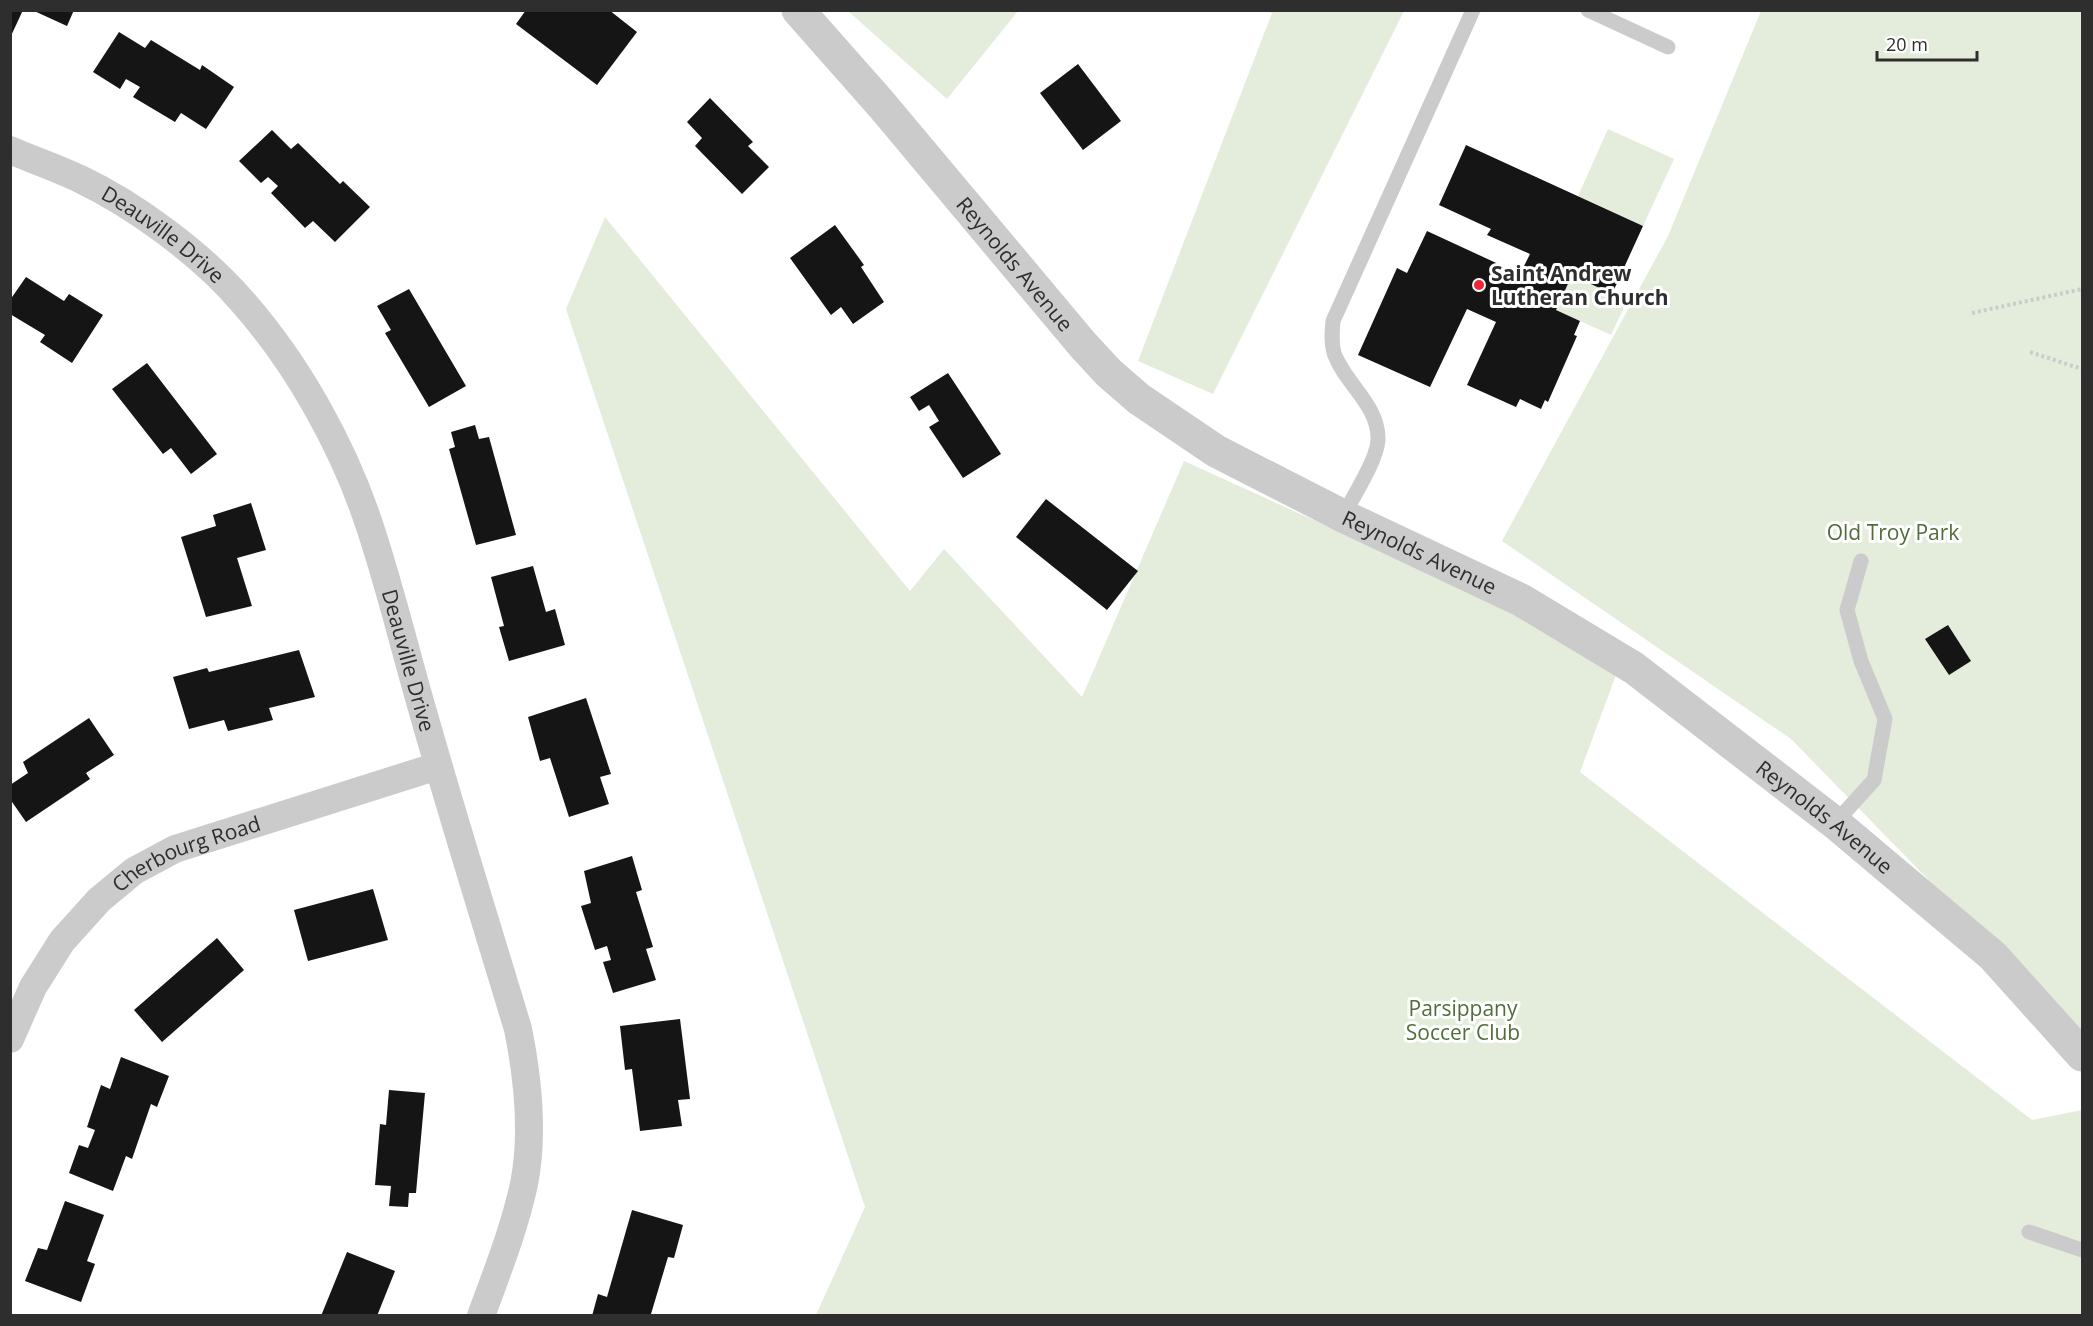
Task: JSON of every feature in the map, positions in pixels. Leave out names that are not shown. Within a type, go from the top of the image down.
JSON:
[{"type":"street","name":"Reynolds Avenue","points":[[798,10],[881,104],[1083,345],[1109,373],[1139,399],[1216,452],[1343,516],[1521,600],[1634,668],[1835,824],[1993,956],[2082,1054]]},
{"type":"street","name":"Deauville Drive","points":[[10,150],[81,179],[134,210],[190,251],[240,299],[274,341],[312,399],[338,450],[370,525],[438,766],[518,1029],[525,1067],[529,1136],[524,1182],[510,1239],[481,1316]]},
{"type":"street","name":"Cherbourg Road","points":[[10,1039],[33,987],[62,941],[99,900],[134,871],[175,849],[438,766]]},
{"type":"lane","points":[[1343,516],[1376,452],[1378,440],[1377,425],[1371,412],[1341,367],[1334,352],[1331,337],[1333,321],[1473,10]]},
{"type":"lane","points":[[1588,10],[1668,47]]},
{"type":"lane","points":[[1835,824],[1874,780],[1885,719],[1861,661],[1847,610],[1861,561]]},
{"type":"lane","points":[[2030,1232],[2082,1250]]},
{"type":"path","points":[[1972,313],[2082,289]]},
{"type":"path","points":[[2030,352],[2082,369]]},
{"type":"green space","points":[[848,11],[1018,11],[947,99]]},
{"type":"green space","points":[[1266,11],[1404,11],[1213,394],[1138,361],[1272,13]]},
{"type":"green space","name":"Old Troy Park","points":[[1761,11],[2082,11],[2082,1037],[1791,739],[1502,541],[1668,236]]},
{"type":"green space","points":[[1608,129],[1674,159],[1643,226],[1578,196]]},
{"type":"green space","name":"Parsippany Soccer Club","points":[[605,217],[910,591],[944,549],[1082,697],[1184,461],[1441,578],[1529,621],[1616,675],[1580,772],[2032,1120],[2082,1110],[2082,1315],[816,1315],[865,1207],[566,309]]},
{"type":"green space","points":[[1572,275],[1627,301],[1611,335],[1556,310]]},
{"type":"building","points":[[10,10],[23,10],[10,38]]},
{"type":"building","points":[[32,10],[74,10],[67,26]]},
{"type":"building","points":[[526,10],[609,10],[637,32],[597,85],[516,24]]},
{"type":"building","points":[[119,32],[145,48],[151,40],[200,70],[202,65],[234,87],[206,129],[181,113],[175,122],[133,97],[140,87],[126,79],[120,89],[93,72]]},
{"type":"building","points":[[1078,64],[1121,121],[1083,150],[1040,93]]},
{"type":"building","points":[[710,98],[753,142],[748,146],[769,167],[742,194],[695,146],[702,138],[687,122]]},
{"type":"building","points":[[272,130],[291,149],[298,143],[340,184],[343,181],[370,207],[335,242],[313,221],[305,228],[271,193],[278,186],[268,177],[261,183],[239,161]]},
{"type":"building","name":"Saint Andrew Lutheran Church","points":[[1466,145],[1643,226],[1612,294],[1572,275],[1556,310],[1580,321],[1574,335],[1577,336],[1548,402],[1545,400],[1541,409],[1520,399],[1516,407],[1467,385],[1496,322],[1467,309],[1430,387],[1358,355],[1397,268],[1407,273],[1427,231],[1520,274],[1530,254],[1487,235],[1491,229],[1439,205]]},
{"type":"building","points":[[835,225],[864,265],[861,267],[884,302],[853,324],[841,307],[831,315],[790,258]]},
{"type":"building","points":[[26,277],[64,301],[69,294],[103,315],[72,363],[40,342],[45,335],[10,314],[10,300]]},
{"type":"building","points":[[409,289],[466,386],[429,407],[385,333],[391,330],[377,306]]},
{"type":"building","points":[[147,363],[217,454],[191,474],[171,448],[163,454],[112,389]]},
{"type":"building","points":[[948,373],[1001,454],[963,478],[929,427],[939,421],[929,405],[919,411],[910,397]]},
{"type":"building","points":[[475,425],[479,439],[489,437],[516,535],[476,545],[449,449],[455,447],[451,432]]},
{"type":"building","points":[[1046,499],[1138,571],[1107,610],[1016,537]]},
{"type":"building","points":[[251,503],[266,550],[237,558],[252,606],[206,617],[181,537],[216,526],[213,515]]},
{"type":"building","points":[[533,566],[546,612],[555,609],[565,645],[509,661],[499,627],[504,626],[491,577]]},
{"type":"building","points":[[1948,625],[1971,661],[1949,675],[1925,639]]},
{"type":"building","points":[[299,650],[315,697],[269,708],[273,720],[228,731],[224,720],[189,729],[173,677],[207,668],[209,672]]},
{"type":"building","points":[[586,698],[611,774],[600,777],[609,804],[569,817],[550,758],[540,761],[528,717]]},
{"type":"building","points":[[89,718],[114,755],[86,773],[90,779],[26,822],[10,799],[10,785],[28,773],[23,762]]},
{"type":"building","points":[[632,856],[642,890],[636,892],[653,947],[646,949],[656,980],[613,993],[603,962],[611,960],[607,946],[595,950],[581,906],[591,903],[584,871]]},
{"type":"building","points":[[373,889],[388,940],[308,961],[294,910]]},
{"type":"building","points":[[217,938],[244,970],[162,1042],[134,1010]]},
{"type":"building","points":[[680,1019],[690,1099],[678,1100],[682,1126],[640,1131],[632,1069],[625,1070],[620,1026]]},
{"type":"building","points":[[121,1057],[169,1076],[157,1107],[151,1104],[132,1159],[126,1156],[113,1191],[69,1173],[79,1145],[88,1148],[95,1130],[87,1127],[101,1085],[110,1089]]},
{"type":"building","points":[[389,1090],[425,1093],[416,1193],[409,1193],[408,1207],[389,1206],[391,1186],[375,1185],[380,1124],[386,1125]]},
{"type":"building","points":[[65,1201],[104,1215],[87,1261],[95,1264],[81,1302],[25,1281],[38,1248],[47,1250]]},
{"type":"building","points":[[632,1210],[683,1225],[674,1258],[668,1257],[651,1314],[592,1316],[598,1294],[607,1297]]},
{"type":"building","points":[[347,1252],[395,1271],[377,1316],[321,1316]]},
{"type":"place","name":"Saint Andrew Lutheran Church","points":[[1479,285]]}]
